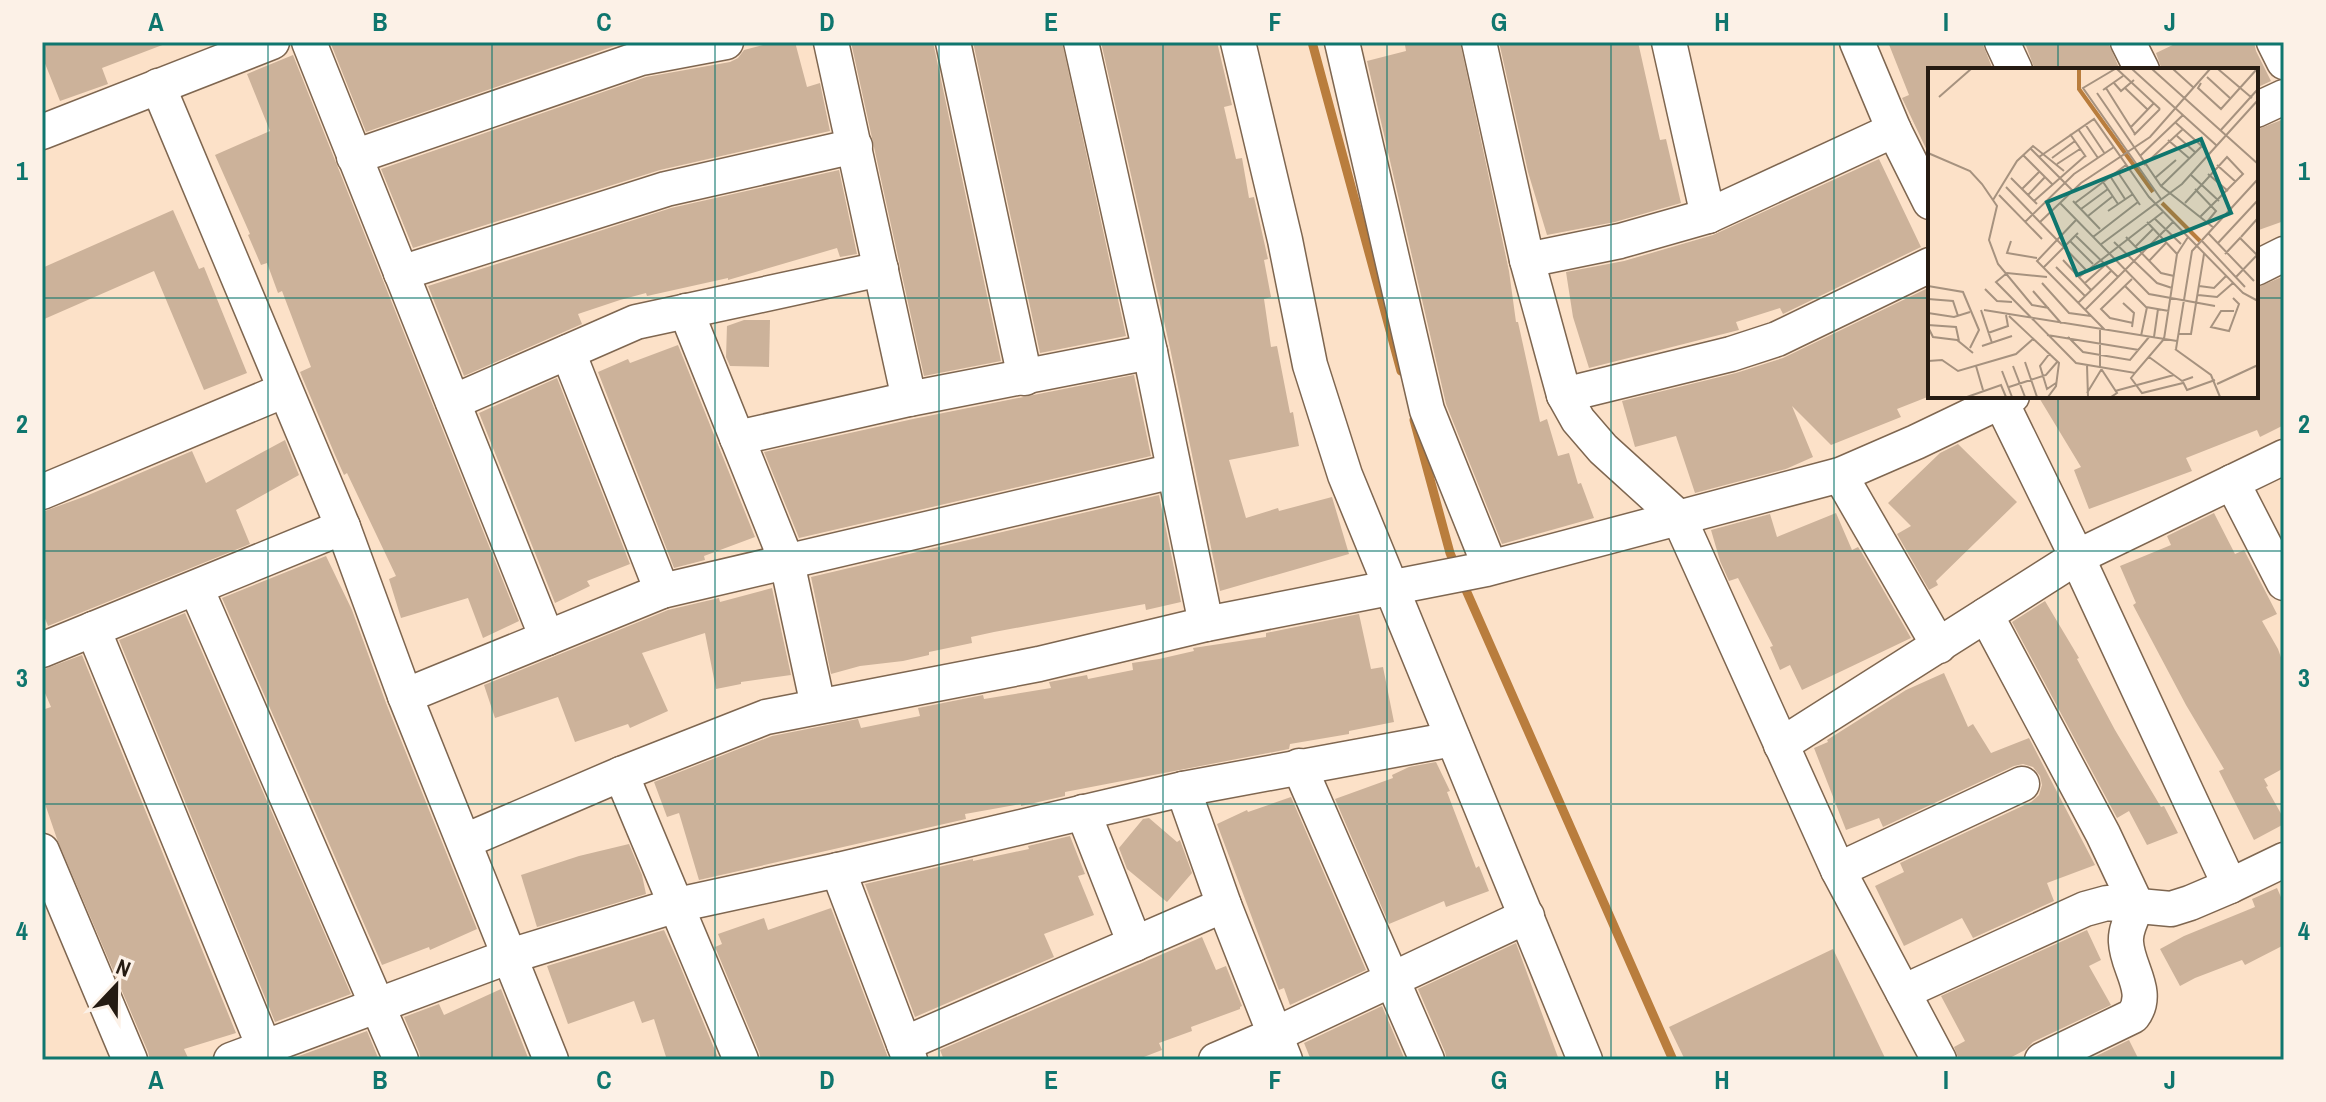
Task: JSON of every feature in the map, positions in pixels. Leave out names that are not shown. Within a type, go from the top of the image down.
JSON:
[{"type":"street","points":[[42,132],[272,42]]},
{"type":"street","points":[[309,42],[547,638]]},
{"type":"street","points":[[354,157],[630,61],[726,42]]},
{"type":"street","points":[[831,42],[909,399]]},
{"type":"street","points":[[953,42],[1025,378]]},
{"type":"street","points":[[1081,42],[1206,624]]},
{"type":"street","points":[[1238,42],[1285,240],[1310,365],[1345,475],[1400,586],[1453,739],[1585,1060]]},
{"type":"street","points":[[1479,42],[1527,260],[1564,395],[1578,420],[1603,449],[1679,518],[1838,870],[1939,1060]]},
{"type":"street","points":[[1669,42],[1708,216]]},
{"type":"street","points":[[1857,42],[1894,130],[1928,198]]},
{"type":"street","points":[[2002,42],[2014,68]]},
{"type":"street","points":[[2128,42],[2141,68]]},
{"type":"street","points":[[2274,42],[2284,62]]},
{"type":"street","points":[[1348,43],[1427,410],[1488,568]]},
{"type":"street","points":[[158,86],[343,527],[405,696],[551,1060]]},
{"type":"street","points":[[2258,109],[2284,97]]},
{"type":"street","points":[[1527,260],[1620,241],[1708,216],[1894,130]]},
{"type":"street","points":[[401,273],[666,189],[855,146]]},
{"type":"street","points":[[2258,267],[2284,254]]},
{"type":"street","points":[[1564,395],[1766,343],[1928,266]]},
{"type":"street","points":[[453,402],[636,322],[881,269]]},
{"type":"street","points":[[686,311],[787,562],[818,706]]},
{"type":"street","points":[[568,352],[662,591]]},
{"type":"street","points":[[737,438],[909,399],[1150,352]]},
{"type":"street","points":[[42,492],[285,390]]},
{"type":"street","points":[[465,841],[621,774],[766,717],[1039,664],[1206,624],[1488,568],[1840,475],[2006,399],[2230,886]]},
{"type":"street","points":[[1781,745],[2077,557],[2284,457]]},
{"type":"street","points":[[405,696],[662,591],[1174,471]]},
{"type":"street","points":[[1840,475],[1939,646]]},
{"type":"street","points":[[2232,482],[2284,583]]},
{"type":"street","points":[[42,650],[343,527]]},
{"type":"street","points":[[196,588],[401,1060]]},
{"type":"street","points":[[1986,615],[2103,834],[2137,906],[2125,939],[2139,988],[2139,1007],[2133,1016],[2042,1060]]},
{"type":"street","points":[[93,629],[264,1047]]},
{"type":"street","points":[[231,1060],[510,956],[677,905],[1183,789],[1453,739]]},
{"type":"street","points":[[1299,766],[1427,1060]]},
{"type":"street","points":[[621,774],[741,1060]]},
{"type":"street","points":[[1838,870],[2022,784]]},
{"type":"street","points":[[1183,789],[1224,905],[1280,1047]]},
{"type":"street","points":[[1083,812],[1135,944]]},
{"type":"street","points":[[42,851],[130,1060]]},
{"type":"street","points":[[1903,992],[2085,909],[2107,903],[2171,909],[2284,860]]},
{"type":"street","points":[[838,870],[907,1052],[1224,905]]},
{"type":"street","points":[[1216,1060],[1280,1047],[1392,979],[1527,916]]},
{"type":"building","points":[[42,42],[165,44],[102,68],[108,84],[60,101],[42,56]]},
{"type":"building","points":[[626,42],[366,132],[331,44]]},
{"type":"building","points":[[775,42],[795,42],[807,87],[820,83],[830,131],[660,170],[413,248],[381,169],[646,77],[730,62],[744,50]]},
{"type":"building","points":[[851,42],[933,42],[1001,361],[924,376]]},
{"type":"building","points":[[973,42],[1062,42],[1126,336],[1040,353]]},
{"type":"building","points":[[1101,42],[1217,42],[1232,105],[1224,107],[1236,159],[1242,158],[1249,198],[1254,197],[1268,259],[1264,260],[1271,297],[1264,299],[1271,347],[1277,346],[1299,446],[1229,460],[1246,518],[1332,497],[1349,554],[1220,591],[1170,348]]},
{"type":"building","points":[[1460,42],[1509,271],[1516,322],[1540,422],[1547,419],[1558,456],[1569,453],[1578,484],[1581,483],[1594,518],[1502,544],[1446,404],[1367,61],[1406,51],[1405,45]]},
{"type":"building","points":[[1499,42],[1638,42],[1660,140],[1666,139],[1681,203],[1615,222],[1547,235],[1528,172]]},
{"type":"building","points":[[1888,42],[1982,42],[1992,68],[1928,68],[1928,153],[1902,98],[1909,95]]},
{"type":"building","points":[[2108,42],[2119,68],[2034,68],[2025,43]]},
{"type":"building","points":[[2179,42],[2254,42],[2271,81],[2258,87],[2258,68],[2161,68],[2156,53]]},
{"type":"building","points":[[293,55],[519,621],[483,638],[468,598],[401,618],[389,579],[396,576],[347,473],[344,475],[300,372],[311,367],[282,291],[278,293],[267,263],[261,265],[215,155],[270,131],[247,74]]},
{"type":"building","points":[[2284,119],[2284,221],[2258,230],[2258,129]]},
{"type":"building","points":[[1879,159],[1921,247],[1783,314],[1780,308],[1736,322],[1739,330],[1589,368],[1573,317],[1566,272],[1624,261],[1713,235]]},
{"type":"building","points":[[839,170],[857,254],[840,257],[837,248],[728,280],[620,300],[578,314],[582,324],[464,376],[428,286],[671,208]]},
{"type":"building","points":[[173,210],[199,269],[204,267],[247,373],[204,390],[154,271],[42,320],[42,268]]},
{"type":"building","points":[[2284,276],[2284,425],[2260,437],[2257,430],[2186,458],[2192,471],[2089,509],[2074,470],[2081,467],[2039,398],[2258,398],[2258,287]]},
{"type":"building","points":[[1928,288],[1928,397],[1897,409],[1901,417],[1831,445],[1792,406],[1813,457],[1786,469],[1695,493],[1676,436],[1635,447],[1622,401],[1783,358]]},
{"type":"building","points":[[744,320],[770,320],[769,367],[730,366],[726,357],[727,326]]},
{"type":"building","points":[[678,345],[755,537],[704,556],[705,560],[674,568],[598,372],[628,359],[630,363]]},
{"type":"building","points":[[1134,375],[1151,456],[799,538],[764,452],[913,419]]},
{"type":"building","points":[[557,378],[630,564],[587,581],[590,586],[555,603],[479,413]]},
{"type":"building","points":[[285,440],[299,475],[236,510],[250,544],[48,626],[42,611],[42,512],[192,451],[206,483]]},
{"type":"building","points":[[1958,444],[2017,502],[1936,581],[1938,585],[1929,590],[1897,534],[1911,526],[1888,503],[1940,453]]},
{"type":"building","points":[[1159,495],[1181,602],[1146,610],[1145,604],[994,632],[971,637],[972,643],[929,652],[929,655],[831,674],[811,577]]},
{"type":"building","points":[[1836,513],[1852,550],[1858,547],[1911,638],[1802,690],[1790,665],[1780,670],[1770,647],[1773,646],[1738,578],[1729,581],[1711,530],[1770,514],[1777,537]]},
{"type":"building","points":[[2214,513],[2235,554],[2244,550],[2277,614],[2262,621],[2284,666],[2284,768],[2264,779],[2284,824],[2254,840],[2219,771],[2224,769],[2133,605],[2136,603],[2120,566],[2171,545],[2167,536]]},
{"type":"building","points":[[326,556],[352,610],[477,929],[430,950],[429,947],[382,965],[222,598]]},
{"type":"building","points":[[772,588],[791,675],[716,689],[705,633],[642,653],[668,711],[630,728],[628,724],[575,742],[558,697],[495,718],[484,685],[668,610],[719,598],[720,602]]},
{"type":"building","points":[[2045,601],[2079,658],[2115,730],[2178,833],[2147,845],[2129,811],[2117,818],[2012,622]]},
{"type":"building","points":[[185,613],[351,994],[275,1022],[119,640]]},
{"type":"building","points":[[1359,614],[1371,669],[1383,667],[1394,722],[1349,731],[1349,734],[1290,744],[1289,749],[1065,792],[1065,796],[1021,806],[965,814],[966,819],[699,880],[679,813],[667,817],[654,782],[772,736],[858,719],[861,728],[920,716],[918,708],[983,695],[984,699],[1051,688],[1049,682],[1087,675],[1088,679],[1133,670],[1132,663],[1194,651],[1193,648],[1266,637],[1266,633]]},
{"type":"building","points":[[82,655],[236,1033],[184,1049],[189,1060],[150,1060],[57,839],[42,795],[42,710],[51,707],[42,686],[42,670]]},
{"type":"building","points":[[1944,673],[1968,727],[1973,724],[1991,753],[2029,738],[2095,865],[2047,883],[2054,901],[1973,938],[1962,918],[1904,946],[1875,886],[1904,872],[1900,863],[2031,802],[2039,795],[2042,785],[2040,776],[2033,767],[2023,764],[2014,766],[1883,827],[1879,818],[1846,830],[1814,748],[1906,690]]},
{"type":"building","points":[[1436,762],[1450,791],[1447,792],[1476,868],[1479,866],[1489,891],[1446,907],[1444,901],[1389,924],[1335,799],[1393,778],[1392,775],[1409,767]]},
{"type":"building","points":[[1291,797],[1366,970],[1290,1005],[1284,988],[1279,990],[1217,824],[1247,810]]},
{"type":"building","points":[[1149,818],[1177,842],[1180,840],[1192,873],[1167,902],[1127,869],[1119,848],[1143,819]]},
{"type":"building","points":[[1070,836],[1085,874],[1078,876],[1094,915],[1044,934],[1054,957],[915,1017],[865,884],[1029,849],[1028,846]]},
{"type":"building","points":[[629,844],[646,894],[537,927],[521,875]]},
{"type":"building","points":[[2277,888],[2284,904],[2284,945],[2245,965],[2242,960],[2180,986],[2160,949],[2255,907],[2252,899]]},
{"type":"building","points":[[831,908],[889,1060],[761,1060],[715,947],[722,944],[718,934],[764,918],[768,930]]},
{"type":"building","points":[[664,930],[719,1060],[667,1060],[654,1019],[642,1023],[634,1001],[568,1024],[547,966]]},
{"type":"building","points":[[2087,930],[2101,960],[2089,966],[2111,1005],[2033,1042],[2006,1060],[1959,1060],[1954,1047],[1965,1041],[1941,996]]},
{"type":"building","points":[[1202,937],[1216,970],[1226,966],[1242,1006],[1191,1027],[1192,1031],[1159,1043],[1162,1050],[1136,1060],[944,1060],[940,1050]]},
{"type":"building","points":[[1516,943],[1559,1060],[1447,1060],[1418,989]]},
{"type":"building","points":[[1833,949],[1886,1060],[1685,1060],[1669,1027]]},
{"type":"building","points":[[501,989],[529,1060],[421,1060],[404,1017],[439,1004],[444,1015]]},
{"type":"building","points":[[1382,1006],[1405,1060],[1311,1060],[1304,1043]]},
{"type":"building","points":[[367,1031],[379,1060],[288,1060]]},
{"type":"building","points":[[2129,1040],[2139,1060],[2088,1060]]},
{"type":"waterway","points":[[1312,42],[1401,371]]},
{"type":"waterway","points":[[1414,420],[1456,567]]},
{"type":"waterway","points":[[1462,581],[1673,1060]]}]
